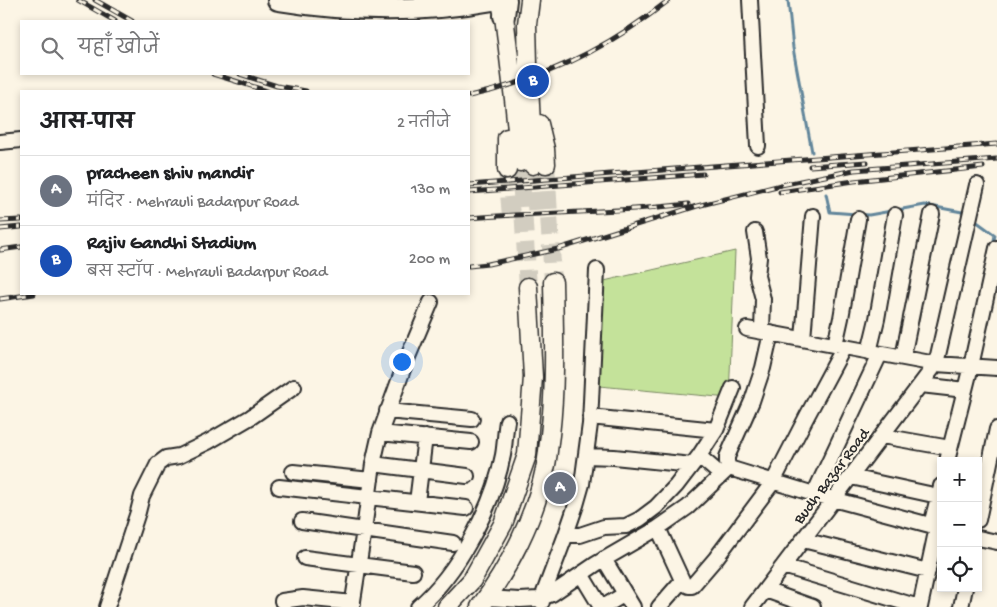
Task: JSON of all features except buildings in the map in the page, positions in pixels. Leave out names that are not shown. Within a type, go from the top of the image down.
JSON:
[{"type":"highway","points":[[278,0],[354,9],[408,10],[501,4]]},
{"type":"main road","points":[[528,52],[527,24],[530,0]]},
{"type":"main road","points":[[521,89],[506,101],[527,166],[521,89],[537,0]]},
{"type":"main road","points":[[501,4],[510,60],[521,89]]},
{"type":"main road","points":[[510,60],[528,52]]},
{"type":"main road","points":[[447,607],[472,580],[503,524],[526,455],[533,377],[535,285],[552,416],[546,469],[533,512],[498,580],[483,603]]},
{"type":"street","points":[[750,0],[758,146]]},
{"type":"street","points":[[0,142],[20,140]]},
{"type":"street","points":[[936,364],[977,185]]},
{"type":"street","points":[[903,358],[932,214]]},
{"type":"street","points":[[814,494],[874,353],[877,319],[895,215]]},
{"type":"street","points":[[803,339],[812,216]]},
{"type":"street","points":[[681,582],[692,586],[716,558],[773,482],[807,416],[839,346],[841,318],[858,219]]},
{"type":"street","points":[[483,603],[520,600],[542,603],[581,574],[658,528],[688,507],[725,472],[726,457],[755,393],[764,368],[766,332],[763,299],[757,276],[759,258],[755,232]]},
{"type":"street","points":[[882,436],[947,451],[997,248]]},
{"type":"street","points":[[542,603],[582,484],[590,417],[597,270]]},
{"type":"street","points":[[281,600],[303,598],[353,605],[373,464],[380,433],[405,364],[431,302]]},
{"type":"street","points":[[747,329],[936,364],[997,368]]},
{"type":"street","name":"Budh Bazar Road","points":[[752,607],[936,364]]},
{"type":"street","points":[[921,385],[961,390]]},
{"type":"street","points":[[107,607],[142,496],[158,464],[166,458],[180,456],[208,442],[251,417],[294,387]]},
{"type":"street","points":[[566,535],[583,534],[604,527],[623,527],[640,519],[656,507],[676,486],[716,430],[733,388]]},
{"type":"street","points":[[387,411],[472,419]]},
{"type":"street","points":[[590,417],[716,430]]},
{"type":"street","points":[[418,607],[428,598],[456,563],[480,521],[495,484],[503,455],[507,421]]},
{"type":"street","points":[[982,502],[997,429]]},
{"type":"street","points":[[380,433],[471,442]]},
{"type":"street","points":[[417,502],[424,437]]},
{"type":"street","points":[[586,456],[695,460],[725,472],[773,482],[936,527]]},
{"type":"street","points":[[373,464],[467,476]]},
{"type":"street","points":[[293,472],[371,480]]},
{"type":"street","points":[[783,566],[920,607],[936,527],[937,493],[851,477]]},
{"type":"street","points":[[278,487],[466,508]]},
{"type":"street","points":[[302,521],[453,543]]},
{"type":"street","points":[[658,528],[681,578],[681,582],[659,607]]},
{"type":"street","points":[[982,539],[997,542]]},
{"type":"street","points":[[803,540],[928,571]]},
{"type":"street","points":[[305,558],[413,572]]},
{"type":"street","points":[[604,559],[633,607]]},
{"type":"street","points":[[581,574],[602,607],[625,594]]},
{"type":"street","points":[[765,590],[813,607]]},
{"type":"street","points":[[961,607],[964,592]]},
{"type":"green space","points":[[735,251],[729,398],[599,386],[604,281]]},
{"type":"waterway","points":[[788,0],[793,48],[812,152]]},
{"type":"waterway","points":[[826,194],[830,212],[869,215],[925,205],[965,214]]},
{"type":"waterway","points":[[973,219],[995,235],[993,246]]},
{"type":"tunnel","points":[[520,162],[528,287]]},
{"type":"tunnel","points":[[546,164],[553,282]]},
{"type":"tunnel","points":[[533,165],[537,217]]},
{"type":"tunnel","points":[[507,170],[511,216]]},
{"type":"railway","points":[[78,0],[113,20]]},
{"type":"railway","points":[[95,0],[130,20]]},
{"type":"railway","points":[[470,96],[523,81],[575,60],[623,33],[669,0]]},
{"type":"railway","points":[[216,75],[264,90]]},
{"type":"railway","points":[[243,75],[277,86],[300,90]]},
{"type":"railway","points":[[470,185],[997,144]]},
{"type":"railway","points":[[470,266],[488,264],[558,249],[697,206],[781,185],[854,170],[997,159]]},
{"type":"railway","points":[[810,166],[867,162]]},
{"type":"railway","points":[[780,192],[854,181],[983,167]]},
{"type":"railway","points":[[470,192],[703,174]]},
{"type":"railway","points":[[470,218],[688,204]]},
{"type":"railway","points":[[0,221],[20,220]]},
{"type":"railway","points":[[0,229],[20,227]]},
{"type":"railway","points":[[0,250],[20,247]]},
{"type":"railway","points":[[0,299],[27,295]]},
{"type":"place","name":"Rajiv Gandhi Stadium","points":[[533,81]]},
{"type":"place","name":"pracheen shiv mandir","points":[[560,488]]}]
